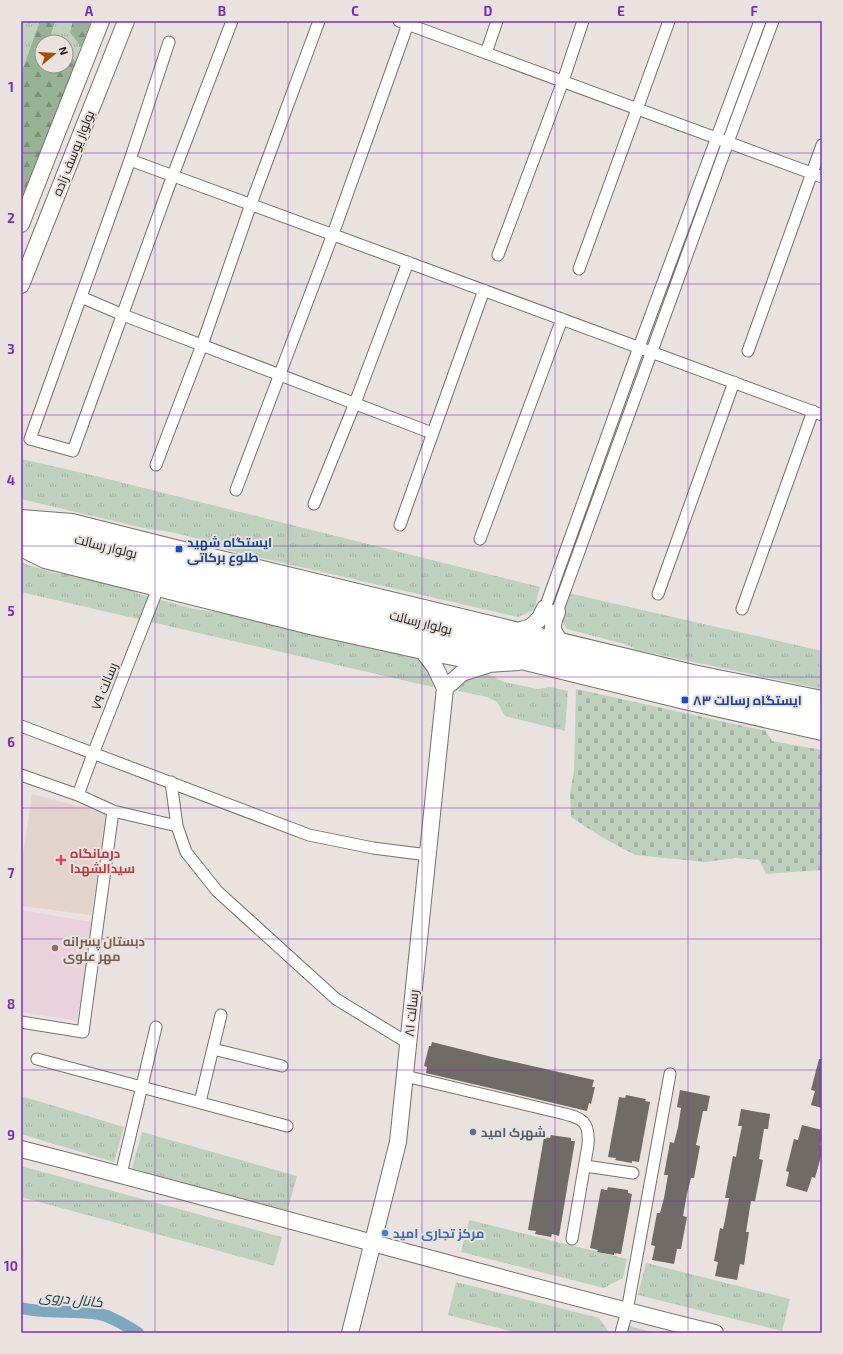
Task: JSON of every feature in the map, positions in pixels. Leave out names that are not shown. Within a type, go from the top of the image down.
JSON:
[{"type":"main road","name":"بولوار رسالت","points":[[21,525],[682,685],[822,715]]},
{"type":"main road","name":"بولوار رسالت","points":[[21,543],[822,731]]},
{"type":"street","name":"بولوار یوسف زاده","points":[[21,224],[101,21]]},
{"type":"street","name":"بولوار یوسف زاده","points":[[21,285],[126,21]]},
{"type":"street","points":[[169,42],[130,160],[30,439],[73,452],[173,175],[232,21]]},
{"type":"street","points":[[156,465],[202,345],[251,204],[319,21]]},
{"type":"street","points":[[486,53],[497,21]]},
{"type":"street","points":[[498,255],[584,21]]},
{"type":"street","points":[[579,269],[669,21]]},
{"type":"street","points":[[560,641],[553,632],[551,610],[638,347],[760,21]]},
{"type":"street","points":[[518,631],[532,627],[540,618],[551,610],[652,352],[773,21]]},
{"type":"street","points":[[236,490],[333,234],[405,22],[817,175]]},
{"type":"street","points":[[748,351],[817,175],[822,145]]},
{"type":"street","points":[[130,160],[818,413],[742,609]]},
{"type":"street","points":[[314,504],[355,403],[408,262]]},
{"type":"street","points":[[400,525],[484,290]]},
{"type":"street","points":[[81,297],[122,315],[432,433]]},
{"type":"street","points":[[480,539],[562,319]]},
{"type":"street","points":[[658,594],[734,382]]},
{"type":"street","points":[[21,518],[72,522],[693,673],[822,699]]},
{"type":"street","points":[[21,548],[45,560],[314,627],[488,664]]},
{"type":"street","name":"رسالت ۷۹","points":[[78,795],[158,588]]},
{"type":"street","points":[[423,651],[435,667],[445,688],[462,673],[488,664],[524,661]]},
{"type":"street","name":"رسالت ۸۱","points":[[350,1333],[398,1142],[445,688]]},
{"type":"street","points":[[21,726],[309,835],[373,848],[428,855]]},
{"type":"street","points":[[21,775],[78,795],[113,810],[177,826]]},
{"type":"street","points":[[171,782],[177,826],[186,852],[217,891],[336,999],[408,1043]]},
{"type":"street","points":[[21,1022],[83,1032],[113,810]]},
{"type":"street","points":[[200,1102],[221,1015]]},
{"type":"street","points":[[121,1174],[156,1027]]},
{"type":"street","points":[[213,1049],[282,1066]]},
{"type":"street","points":[[37,1059],[287,1126]]},
{"type":"street","points":[[621,1333],[627,1311],[670,1074]]},
{"type":"street","points":[[405,1076],[561,1112],[582,1119],[587,1126],[589,1134],[572,1239]]},
{"type":"street","points":[[21,1149],[121,1174],[627,1311],[715,1333]]},
{"type":"street","points":[[585,1166],[633,1173]]},
{"type":"shaded area","name":"درمانگاه سیدالشهدا","points":[[32,794],[108,814],[91,915],[21,906],[21,868]]},
{"type":"shaded area","name":"دبستان پسرانه مهر علوی","points":[[22,910],[91,922],[85,975],[77,1021],[21,1012]]},
{"type":"green space","points":[[21,21],[91,21],[74,65],[74,34],[34,34],[34,74],[71,74],[21,204]]},
{"type":"green space","points":[[40,21],[55,21],[51,34],[35,34]]},
{"type":"green space","points":[[73,21],[91,21],[81,47],[74,37],[74,34],[70,32]]},
{"type":"green space","points":[[34,38],[34,74],[71,74],[21,204],[21,74]]},
{"type":"green space","points":[[21,459],[100,477],[540,587],[534,610],[518,617],[227,550],[208,542],[178,534],[148,529],[21,499]]},
{"type":"green space","points":[[21,562],[60,574],[78,574],[124,587],[139,594],[194,609],[218,612],[419,656],[432,670],[437,688],[21,592]]},
{"type":"green space","points":[[568,593],[822,651],[822,689],[637,650],[628,645],[567,629],[561,618]]},
{"type":"green space","points":[[480,673],[488,674],[504,682],[538,689],[550,687],[568,691],[565,731],[505,716],[497,702],[487,697],[454,690],[464,679]]},
{"type":"green space","points":[[576,689],[766,731],[772,741],[822,750],[822,870],[766,874],[759,860],[735,858],[706,862],[635,855],[600,836],[571,817],[570,793],[574,771]]},
{"type":"green space","points":[[21,1096],[124,1127],[114,1162],[21,1134]]},
{"type":"green space","points":[[142,1132],[297,1176],[287,1212],[132,1168]]},
{"type":"green space","points":[[21,1166],[282,1237],[274,1266],[21,1197]]},
{"type":"green space","points":[[469,1220],[627,1259],[623,1278],[604,1288],[461,1252]]},
{"type":"green space","points":[[646,1263],[790,1299],[782,1331],[638,1295]]},
{"type":"green space","points":[[456,1282],[599,1318],[608,1331],[607,1333],[518,1333],[448,1315]]},
{"type":"green space","points":[[629,1326],[656,1333],[628,1333]]},
{"type":"building","points":[[432,1042],[594,1080],[592,1087],[595,1087],[591,1104],[589,1103],[587,1111],[426,1073],[427,1067],[424,1066],[429,1046],[431,1046]]},
{"type":"building","points":[[819,1059],[822,1059],[822,1108],[811,1105],[815,1091],[811,1090]]},
{"type":"building","points":[[680,1090],[710,1096],[707,1111],[703,1111],[696,1145],[700,1146],[694,1178],[691,1178],[687,1194],[683,1216],[687,1217],[681,1249],[677,1249],[674,1264],[652,1260],[655,1246],[651,1245],[657,1213],[660,1213],[664,1198],[668,1175],[664,1175],[670,1142],[674,1143],[678,1127],[681,1108],[677,1107]]},
{"type":"building","points":[[626,1095],[646,1099],[645,1101],[650,1102],[639,1162],[632,1161],[632,1163],[615,1160],[616,1158],[608,1157],[619,1097],[625,1098]]},
{"type":"building","points":[[741,1109],[770,1114],[768,1129],[764,1129],[759,1159],[763,1160],[755,1201],[751,1201],[746,1232],[749,1232],[744,1265],[740,1264],[737,1280],[715,1276],[718,1262],[714,1261],[720,1228],[723,1229],[729,1198],[725,1198],[733,1156],[736,1157],[742,1126],[738,1126]]},
{"type":"building","points":[[802,1125],[822,1130],[820,1145],[822,1145],[822,1153],[815,1178],[812,1177],[807,1192],[786,1186],[789,1172],[786,1171],[794,1139],[798,1140]]},
{"type":"building","points":[[551,1135],[571,1138],[571,1141],[575,1141],[559,1236],[552,1234],[551,1237],[535,1234],[536,1231],[528,1230],[544,1137],[550,1138]]},
{"type":"building","points":[[608,1187],[628,1190],[628,1193],[632,1194],[621,1254],[614,1253],[614,1255],[597,1252],[598,1250],[590,1248],[601,1189],[607,1190]]},
{"type":"waterway","name":"کانال دروی","points":[[21,1308],[40,1311],[79,1312],[104,1315],[124,1324],[138,1333]]},
{"type":"place","name":"ایستگاه شهید طلوع برکاتی","points":[[179,549]]},
{"type":"place","name":"ایستگاه رسالت ۸۳","points":[[685,700]]},
{"type":"place","name":"درمانگاه سیدالشهدا","points":[[61,860]]},
{"type":"place","name":"دبستان پسرانه مهر علوی","points":[[55,948]]},
{"type":"place","name":"شهرک امید","points":[[473,1132]]},
{"type":"place","name":"مرکز تجاری امید","points":[[385,1233]]}]
